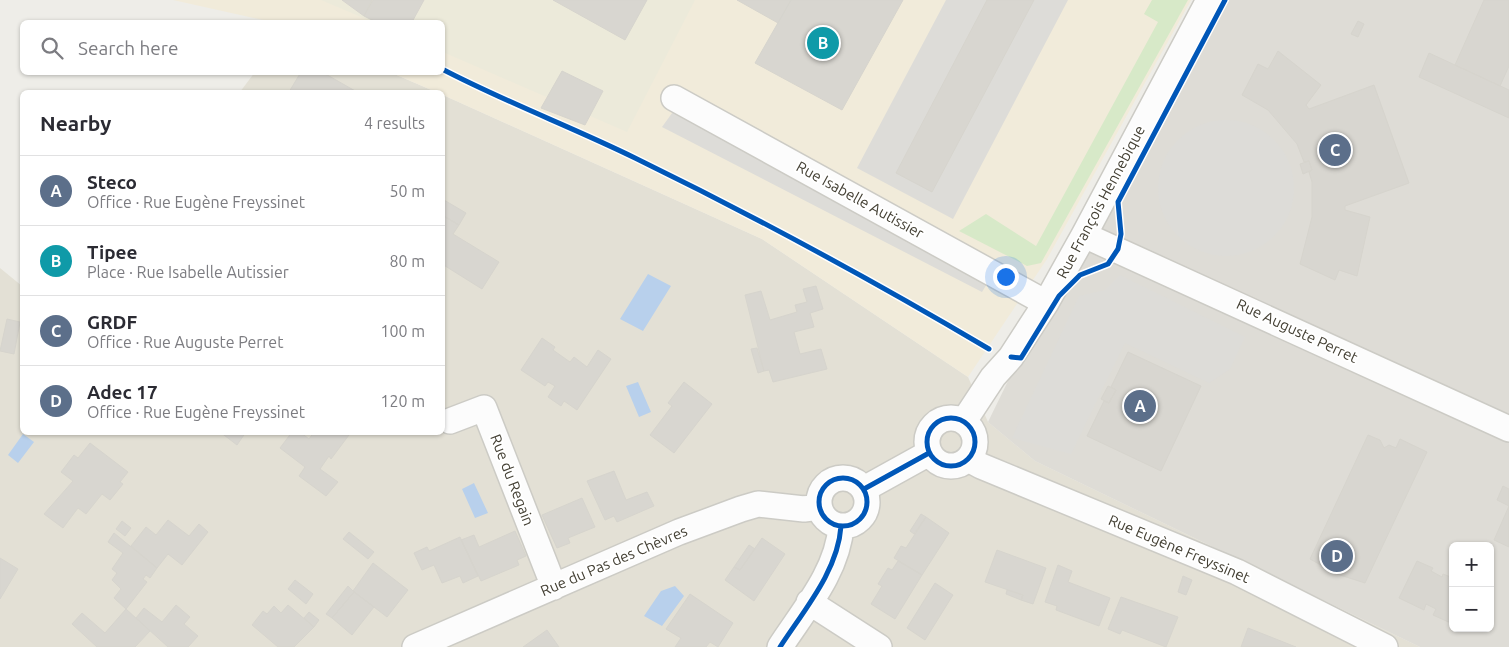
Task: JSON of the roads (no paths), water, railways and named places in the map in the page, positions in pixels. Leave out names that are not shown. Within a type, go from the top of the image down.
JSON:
[{"type":"street","name":"Rue François Hennebique","points":[[964,421],[993,377],[1012,358],[1046,303],[1209,0]]},
{"type":"street","name":"Rue Isabelle Autissier","points":[[674,98],[1046,303]]},
{"type":"street","name":"Rue Auguste Perret","points":[[1084,235],[1509,429]]},
{"type":"street","name":"Rue du Regain","points":[[450,421],[484,408],[554,587]]},
{"type":"street","points":[[949,417],[964,421],[974,432],[975,439],[975,446],[968,459],[955,466],[940,464],[929,453],[926,438],[934,424],[949,417]]},
{"type":"street","points":[[864,489],[929,453]]},
{"type":"street","name":"Rue Eugène Freyssinet","points":[[968,459],[1237,572],[1374,644]]},
{"type":"street","points":[[838,478],[853,479],[864,489],[867,496],[866,512],[856,523],[840,526],[827,520],[820,507],[819,499],[825,486],[838,478]]},
{"type":"street","name":"Rue du Pas des Chèvres","points":[[415,647],[679,532],[741,509],[758,504],[804,509],[820,507]]},
{"type":"street","points":[[780,647],[831,566],[840,538],[840,526]]},
{"type":"street","points":[[809,602],[879,647]]},
{"type":"water","points":[[648,274],[671,286],[643,331],[620,319]]},
{"type":"water","points":[[638,382],[651,412],[639,417],[626,386]]},
{"type":"water","points":[[22,435],[34,442],[18,463],[8,455]]},
{"type":"water","points":[[474,483],[488,513],[475,518],[462,489]]},
{"type":"water","points":[[675,586],[684,596],[662,626],[644,616],[661,591]]},
{"type":"place","name":"Tipee","points":[[823,43]]},
{"type":"place","name":"GRDF","points":[[1335,150]]},
{"type":"place","name":"Steco","points":[[1140,406]]},
{"type":"place","name":"Adec 17","points":[[1337,556]]}]
